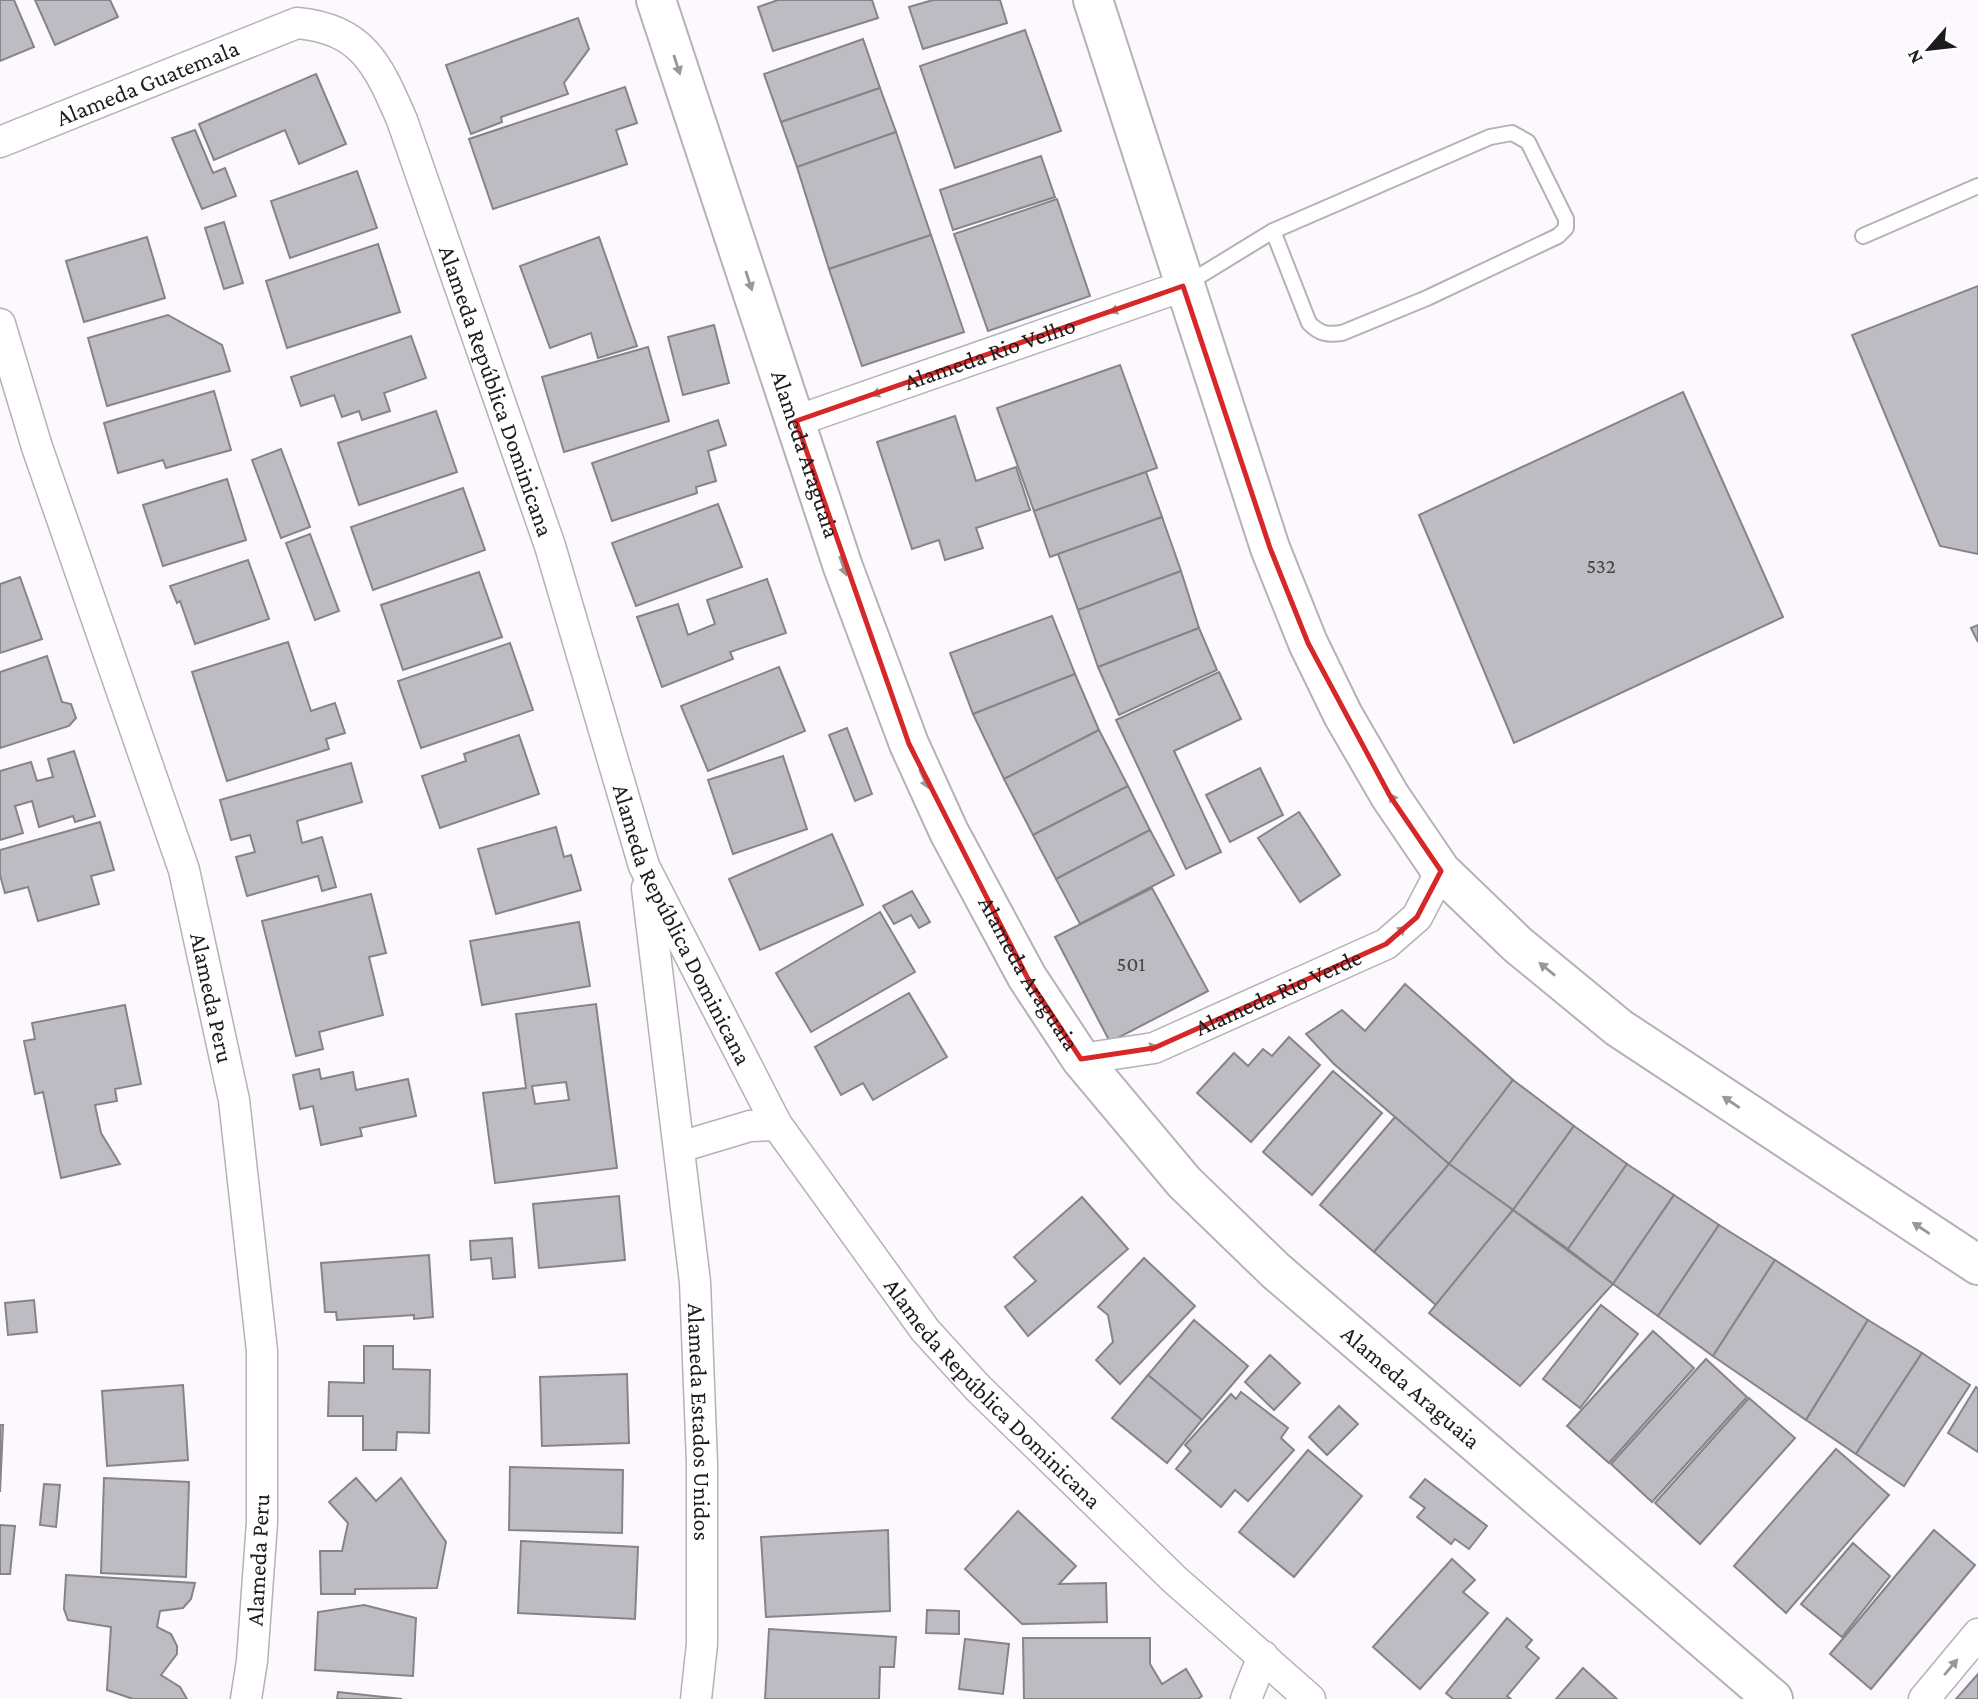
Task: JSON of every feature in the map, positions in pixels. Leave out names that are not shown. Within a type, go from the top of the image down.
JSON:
[{"type":"main road","name":"Alameda Araguaia","points":[[656,0],[843,567],[909,744],[949,832],[1027,977],[1081,1059],[1184,1182],[1276,1271],[1773,1699]]},
{"type":"main road","points":[[1097,1],[1183,286],[1270,548],[1308,643],[1343,715],[1390,796],[1441,871],[1518,945],[1619,1028],[1978,1265]]},
{"type":"street","name":"Alameda Guatemala","points":[[0,142],[297,23]]},
{"type":"street","name":"Alameda República Dominicana","points":[[297,23],[324,26],[354,42],[379,67],[402,120],[550,546],[644,866],[777,1125],[925,1329],[951,1358],[1174,1579],[1310,1699]]},
{"type":"street","name":"Alameda Rio Velho","points":[[796,421],[1183,286]]},
{"type":"street","name":"Alameda Peru","points":[[0,324],[37,447],[184,870],[234,1100],[262,1351],[262,1522],[252,1661],[246,1699]]},
{"type":"street","name":"Alameda Estados Unidos","points":[[644,866],[695,1282],[702,1463],[702,1644],[696,1699]]},
{"type":"street","name":"Alameda Rio Verde","points":[[1081,1059],[1154,1048],[1386,944],[1417,918],[1441,871]]},
{"type":"street","points":[[680,1147],[750,1126],[777,1125]]},
{"type":"street","points":[[1924,1699],[1978,1634]]},
{"type":"street","points":[[1246,1699],[1263,1656]]},
{"type":"lane","points":[[1183,286],[1273,231],[1490,137],[1512,134],[1528,142],[1566,219],[1566,228],[1558,236],[1427,298],[1342,333],[1328,335],[1318,332],[1309,323],[1273,231]]},
{"type":"lane","points":[[1863,236],[1978,186]]},
{"type":"highlighted area","points":[[1183,286],[1270,548],[1308,643],[1390,796],[1441,871],[1417,917],[1386,944],[1154,1048],[1081,1059],[1027,977],[909,744],[796,421]]},
{"type":"building","points":[[0,0],[14,0],[34,47],[0,61]]},
{"type":"building","points":[[35,0],[110,0],[118,17],[55,45]]},
{"type":"building","points":[[778,0],[872,0],[878,18],[773,51],[758,7]]},
{"type":"building","points":[[933,0],[1000,0],[1007,23],[923,49],[909,7]]},
{"type":"building","points":[[578,18],[589,49],[564,83],[568,94],[501,117],[502,122],[471,134],[446,65]]},
{"type":"building","points":[[1025,30],[1061,131],[955,168],[920,66]]},
{"type":"building","points":[[863,39],[880,88],[781,122],[764,74]]},
{"type":"building","points":[[316,74],[346,144],[299,164],[285,130],[214,160],[199,124]]},
{"type":"building","points":[[625,87],[637,123],[616,130],[627,164],[493,209],[469,139]]},
{"type":"building","points":[[880,88],[896,132],[797,167],[781,122]]},
{"type":"building","points":[[195,130],[213,173],[225,168],[236,196],[202,209],[172,138]]},
{"type":"building","points":[[896,132],[931,235],[829,269],[797,167]]},
{"type":"building","points":[[1041,156],[1055,197],[953,230],[940,190]]},
{"type":"building","points":[[357,171],[377,228],[290,258],[271,201]]},
{"type":"building","points":[[1057,199],[1090,296],[988,331],[954,234]]},
{"type":"building","points":[[224,222],[243,283],[224,289],[205,228]]},
{"type":"building","points":[[931,235],[964,332],[862,366],[829,269]]},
{"type":"building","points":[[147,237],[165,298],[84,322],[66,261]]},
{"type":"building","points":[[599,237],[637,346],[598,358],[591,333],[550,348],[520,266]]},
{"type":"building","points":[[378,244],[400,312],[287,348],[266,281]]},
{"type":"building","points":[[1978,286],[1978,554],[1940,546],[1852,335]]},
{"type":"building","points":[[168,315],[222,345],[230,371],[107,406],[88,338]]},
{"type":"building","points":[[714,325],[729,383],[683,395],[668,337]]},
{"type":"building","points":[[411,336],[426,378],[384,393],[390,411],[362,420],[359,411],[342,417],[334,395],[301,406],[291,377]]},
{"type":"building","points":[[648,347],[669,421],[564,452],[542,377]]},
{"type":"building","points":[[1120,365],[1157,468],[1034,511],[997,408]]},
{"type":"building","points":[[214,391],[231,450],[166,468],[163,460],[118,473],[104,423]]},
{"type":"building","points":[[1683,392],[1783,617],[1514,743],[1419,515]]},
{"type":"building","points":[[436,411],[457,472],[359,505],[338,443]]},
{"type":"building","points":[[955,416],[976,481],[1016,467],[1030,510],[976,528],[983,548],[945,560],[939,540],[912,549],[877,442]]},
{"type":"building","points":[[718,420],[726,445],[708,451],[716,481],[696,487],[697,493],[612,521],[592,463]]},
{"type":"building","points":[[281,449],[310,527],[281,538],[252,460]]},
{"type":"building","points":[[1146,472],[1162,517],[1050,557],[1034,511]]},
{"type":"building","points":[[227,479],[246,540],[163,566],[143,505]]},
{"type":"building","points":[[463,488],[485,550],[373,590],[351,527]]},
{"type":"building","points":[[718,504],[742,567],[636,606],[612,543]]},
{"type":"building","points":[[1162,517],[1181,571],[1078,610],[1058,554]]},
{"type":"building","points":[[310,534],[339,611],[315,620],[286,543]]},
{"type":"building","points":[[248,560],[269,619],[195,644],[180,601],[177,603],[170,586]]},
{"type":"building","points":[[1181,571],[1199,628],[1098,667],[1078,610]]},
{"type":"building","points":[[479,572],[502,637],[403,670],[381,605]]},
{"type":"building","points":[[20,577],[42,639],[0,653],[0,584]]},
{"type":"building","points":[[767,579],[786,633],[730,652],[733,659],[662,687],[637,617],[678,604],[688,635],[715,624],[707,600]]},
{"type":"building","points":[[1052,616],[1075,674],[973,714],[950,653]]},
{"type":"building","points":[[1978,625],[1978,642],[1971,628]]},
{"type":"building","points":[[1199,628],[1217,670],[1119,715],[1098,667]]},
{"type":"building","points":[[288,642],[311,711],[335,703],[345,733],[326,739],[329,749],[227,781],[192,672]]},
{"type":"building","points":[[510,643],[533,710],[421,748],[398,681]]},
{"type":"building","points":[[47,656],[62,702],[71,704],[76,718],[69,726],[0,748],[0,672]]},
{"type":"building","points":[[779,667],[805,731],[708,771],[681,706]]},
{"type":"building","points":[[1219,672],[1241,719],[1174,751],[1221,852],[1186,869],[1116,720]]},
{"type":"building","points":[[1075,674],[1099,730],[1004,779],[973,714]]},
{"type":"building","points":[[847,728],[872,794],[855,801],[829,735]]},
{"type":"building","points":[[1099,730],[1128,786],[1033,835],[1004,779]]},
{"type":"building","points":[[519,735],[539,794],[440,828],[422,776],[466,761],[464,754]]},
{"type":"building","points":[[74,751],[95,816],[75,822],[73,816],[39,827],[32,801],[15,806],[23,833],[0,840],[0,771],[31,762],[37,781],[53,777],[48,759]]},
{"type":"building","points":[[783,756],[807,829],[733,854],[708,780]]},
{"type":"building","points":[[351,763],[362,802],[297,821],[302,843],[322,837],[336,887],[322,891],[318,876],[247,896],[236,857],[255,852],[250,835],[231,840],[220,800]]},
{"type":"building","points":[[1260,768],[1283,815],[1230,842],[1206,795]]},
{"type":"building","points":[[1128,786],[1150,830],[1056,879],[1033,835]]},
{"type":"building","points":[[1299,812],[1340,875],[1300,902],[1258,838]]},
{"type":"building","points":[[100,822],[114,870],[91,876],[99,904],[38,921],[28,887],[5,893],[0,875],[0,850]]},
{"type":"building","points":[[556,827],[564,857],[571,855],[581,890],[496,914],[478,849]]},
{"type":"building","points":[[1150,830],[1174,875],[1080,924],[1056,879]]},
{"type":"building","points":[[832,834],[863,905],[760,950],[729,879]]},
{"type":"building","points":[[1152,888],[1208,991],[1110,1042],[1055,937]]},
{"type":"building","points":[[912,891],[930,922],[919,928],[911,915],[894,924],[883,906]]},
{"type":"building","points":[[371,894],[386,953],[369,957],[383,1015],[319,1032],[323,1049],[296,1056],[262,921]]},
{"type":"building","points":[[880,912],[915,972],[811,1032],[776,973]]},
{"type":"building","points":[[579,922],[590,986],[482,1005],[470,941]]},
{"type":"building","points":[[1405,984],[1513,1080],[1449,1164],[1334,1064],[1306,1034],[1342,1010],[1365,1031]]},
{"type":"building","points":[[909,993],[947,1057],[873,1100],[863,1083],[841,1095],[815,1047]]},
{"type":"building","points":[[596,1004],[617,1168],[495,1183],[483,1093],[526,1088],[516,1014]],"holes":[[[566,1082],[569,1100],[535,1104],[532,1086]]]},
{"type":"building","points":[[125,1005],[141,1084],[115,1089],[117,1101],[95,1105],[101,1133],[120,1164],[61,1178],[43,1092],[35,1094],[24,1041],[35,1039],[32,1023]]},
{"type":"building","points":[[1289,1037],[1320,1065],[1251,1142],[1197,1093],[1234,1053],[1248,1066],[1263,1049],[1272,1056]]},
{"type":"building","points":[[319,1069],[321,1079],[353,1072],[356,1090],[408,1079],[416,1116],[360,1128],[362,1136],[321,1145],[313,1106],[300,1109],[293,1075]]},
{"type":"building","points":[[1333,1071],[1382,1113],[1312,1195],[1263,1152]]},
{"type":"building","points":[[1513,1080],[1574,1126],[1513,1210],[1449,1164]]},
{"type":"building","points":[[1395,1117],[1449,1164],[1374,1252],[1320,1205]]},
{"type":"building","points":[[1574,1126],[1627,1164],[1568,1249],[1513,1210]]},
{"type":"building","points":[[1449,1164],[1513,1210],[1436,1305],[1374,1252]]},
{"type":"building","points":[[1627,1164],[1674,1195],[1613,1284],[1568,1249]]},
{"type":"building","points":[[1674,1195],[1719,1225],[1658,1316],[1613,1284]]},
{"type":"building","points":[[619,1196],[625,1260],[539,1268],[533,1204]]},
{"type":"building","points":[[1082,1197],[1128,1249],[1028,1336],[1005,1307],[1036,1281],[1014,1257]]},
{"type":"building","points":[[1513,1210],[1613,1284],[1520,1386],[1429,1313]]},
{"type":"building","points":[[1719,1225],[1775,1260],[1713,1356],[1658,1316]]},
{"type":"building","points":[[512,1238],[515,1277],[493,1279],[491,1258],[471,1260],[470,1241]]},
{"type":"building","points":[[429,1255],[433,1317],[414,1319],[414,1315],[337,1320],[336,1312],[325,1312],[321,1263]]},
{"type":"building","points":[[1144,1258],[1195,1306],[1120,1384],[1096,1360],[1113,1342],[1108,1315],[1098,1307]]},
{"type":"building","points":[[1775,1260],[1868,1320],[1806,1420],[1713,1356]]},
{"type":"building","points":[[34,1300],[37,1332],[8,1335],[5,1303]]},
{"type":"building","points":[[1601,1305],[1638,1334],[1580,1408],[1543,1379]]},
{"type":"building","points":[[1194,1320],[1248,1366],[1202,1420],[1148,1375]]},
{"type":"building","points":[[1868,1320],[1922,1353],[1856,1454],[1806,1420]]},
{"type":"building","points":[[1653,1331],[1694,1368],[1609,1463],[1567,1426]]},
{"type":"building","points":[[364,1346],[393,1346],[393,1369],[430,1370],[429,1433],[397,1432],[396,1450],[363,1450],[363,1416],[328,1416],[329,1382],[364,1383]]},
{"type":"building","points":[[1922,1353],[1970,1385],[1904,1486],[1856,1454]]},
{"type":"building","points":[[1270,1355],[1300,1383],[1274,1410],[1245,1382]]},
{"type":"building","points":[[1706,1359],[1747,1397],[1652,1502],[1611,1464]]},
{"type":"building","points":[[627,1374],[629,1443],[542,1446],[540,1377]]},
{"type":"building","points":[[1148,1375],[1202,1420],[1167,1463],[1112,1418]]},
{"type":"building","points":[[183,1385],[188,1460],[107,1466],[102,1391]]},
{"type":"building","points":[[1976,1387],[1978,1389],[1978,1452],[1948,1433]]},
{"type":"building","points":[[1241,1392],[1288,1428],[1281,1438],[1294,1450],[1248,1501],[1235,1490],[1221,1507],[1176,1469],[1191,1451],[1185,1445],[1231,1394],[1236,1399]]},
{"type":"building","points":[[1749,1398],[1795,1438],[1700,1544],[1655,1503]]},
{"type":"building","points":[[1339,1406],[1358,1424],[1327,1455],[1309,1437]]},
{"type":"building","points":[[0,1425],[3,1425],[0,1492]]},
{"type":"building","points":[[1836,1449],[1889,1495],[1786,1613],[1734,1566]]},
{"type":"building","points":[[1308,1450],[1362,1496],[1294,1577],[1239,1532]]},
{"type":"building","points":[[510,1467],[623,1470],[622,1533],[509,1530]]},
{"type":"building","points":[[104,1478],[189,1482],[186,1577],[101,1573]]},
{"type":"building","points":[[356,1478],[376,1501],[401,1478],[446,1542],[437,1588],[355,1589],[355,1594],[321,1594],[320,1551],[342,1551],[348,1523],[329,1502]]},
{"type":"building","points":[[1425,1479],[1487,1526],[1469,1549],[1455,1539],[1451,1544],[1417,1517],[1425,1508],[1410,1497]]},
{"type":"building","points":[[44,1484],[60,1485],[56,1527],[40,1525]]},
{"type":"building","points":[[1018,1511],[1076,1566],[1059,1584],[1106,1583],[1107,1622],[1022,1624],[965,1569]]},
{"type":"building","points":[[0,1525],[15,1526],[10,1574],[0,1574]]},
{"type":"building","points":[[888,1530],[890,1611],[766,1617],[761,1537]]},
{"type":"building","points":[[1934,1530],[1975,1565],[1871,1689],[1830,1654]]},
{"type":"building","points":[[521,1541],[638,1547],[635,1619],[518,1613]]},
{"type":"building","points":[[1853,1543],[1890,1576],[1842,1637],[1801,1604]]},
{"type":"building","points":[[1452,1559],[1475,1580],[1463,1592],[1488,1613],[1420,1689],[1373,1647]]},
{"type":"building","points":[[66,1575],[195,1583],[191,1599],[183,1608],[160,1611],[157,1627],[171,1634],[177,1646],[177,1654],[161,1675],[180,1687],[187,1699],[133,1699],[107,1690],[111,1627],[68,1620],[64,1609]]},
{"type":"building","points":[[364,1605],[416,1618],[413,1676],[315,1670],[318,1612]]},
{"type":"building","points":[[927,1610],[959,1611],[959,1634],[926,1633]]},
{"type":"building","points":[[1507,1618],[1532,1640],[1526,1647],[1539,1658],[1507,1696],[1511,1699],[1453,1699],[1446,1693]]},
{"type":"building","points":[[769,1629],[896,1637],[894,1667],[880,1667],[879,1699],[765,1699]]},
{"type":"building","points":[[1023,1638],[1150,1638],[1150,1664],[1162,1684],[1186,1669],[1202,1696],[1198,1699],[1024,1699]]},
{"type":"building","points":[[965,1639],[1009,1644],[1003,1694],[959,1689]]},
{"type":"building","points":[[1583,1668],[1617,1699],[1556,1699]]},
{"type":"building","points":[[1978,1674],[1978,1699],[1956,1699]]},
{"type":"building","points":[[338,1692],[402,1699],[337,1699]]}]
